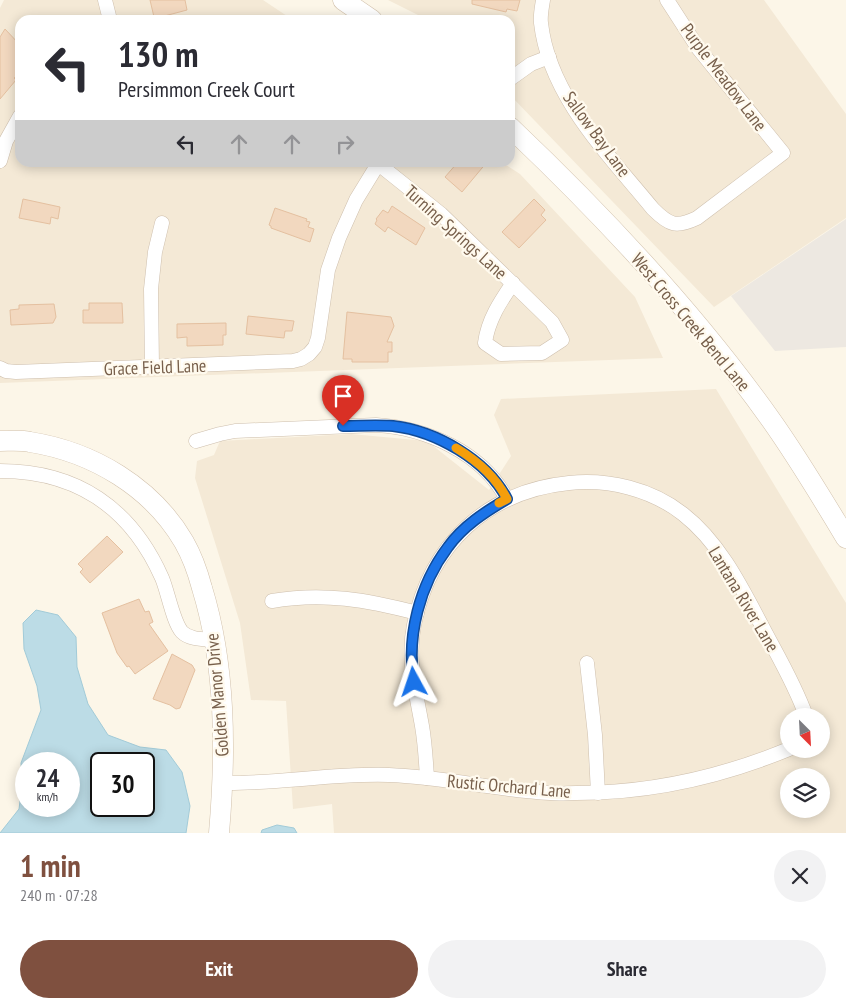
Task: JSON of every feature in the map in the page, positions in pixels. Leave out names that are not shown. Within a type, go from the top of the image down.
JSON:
[{"type":"main road","points":[[342,0],[364,15]]},
{"type":"main road","name":"West Cross Creek Bend Lane","points":[[515,132],[645,264],[718,349],[772,420],[846,538]]},
{"type":"main road","name":"Golden Manor Drive","points":[[0,440],[29,442],[59,448],[104,467],[143,492],[165,515],[184,543],[198,573],[208,606],[214,640],[220,692],[223,783],[219,833]]},
{"type":"street","points":[[106,0],[109,15]]},
{"type":"street","name":"Sallow Bay Lane","points":[[543,0],[540,22],[549,58],[571,103],[590,132],[653,209],[662,218],[673,224]]},
{"type":"street","name":"Purple Meadow Lane","points":[[667,0],[698,48],[783,153],[697,218],[686,223],[673,224]]},
{"type":"street","points":[[515,75],[531,64],[549,58]]},
{"type":"street","points":[[0,161],[6,141],[15,125]]},
{"type":"street","name":"Grace Field Lane","points":[[0,368],[16,372],[293,361],[301,359],[309,354],[318,338],[328,270],[338,238],[375,167]]},
{"type":"street","name":"Turning Springs Lane","points":[[382,167],[440,214],[513,283],[552,322],[562,340],[542,353],[501,354],[485,343],[487,329],[499,304],[513,283]]},
{"type":"street","points":[[152,367],[151,289],[155,252],[162,223]]},
{"type":"street","points":[[196,442],[220,434],[251,430],[376,425],[394,426],[428,434],[457,449],[488,473],[501,488],[507,499]]},
{"type":"street","points":[[0,470],[22,470],[48,475],[71,483],[99,498],[113,509],[136,532],[152,555],[164,582],[177,625],[181,631],[188,636],[214,640]]},
{"type":"street","name":"Lantana River Lane","points":[[427,778],[425,747],[412,670],[411,649],[417,613],[428,581],[447,547],[476,519],[520,493],[554,484],[594,481],[614,483],[660,499],[695,524],[719,552],[740,585],[802,708]]},
{"type":"street","points":[[272,601],[290,598],[334,597],[376,603],[417,613]]},
{"type":"street","points":[[587,663],[595,736],[598,793]]},
{"type":"street","name":"Rustic Orchard Lane","points":[[223,783],[263,783],[319,777],[367,775],[427,778],[552,793],[598,793],[635,790],[688,781],[757,762],[780,753]]},
{"type":"shaded area","points":[[4,0],[263,0],[286,15],[15,15],[15,167],[509,167],[520,174],[635,297],[663,358],[0,383],[0,8]]},
{"type":"shaded area","points":[[388,0],[764,0],[846,114],[846,218],[714,307],[515,100],[515,15],[418,15]]},
{"type":"shaded area","points":[[846,219],[846,347],[775,351],[731,296]]},
{"type":"shaded area","points":[[716,389],[846,603],[846,833],[334,833],[332,804],[293,809],[286,701],[251,700],[240,623],[195,478],[197,461],[214,455],[220,441],[351,434],[427,441],[489,490],[511,456],[494,415],[501,399]]},
{"type":"water","points":[[36,610],[58,615],[76,637],[77,667],[88,704],[108,735],[140,747],[166,750],[182,772],[190,806],[186,833],[0,833],[15,814],[15,817],[80,817],[80,752],[25,752],[41,710],[37,686],[24,649],[23,623]]},
{"type":"water","points":[[277,825],[294,828],[297,833],[261,833],[262,830]]},
{"type":"building","points":[[150,0],[185,0],[187,10],[168,15],[154,15]]},
{"type":"building","points":[[472,0],[520,0],[517,11],[507,9],[506,12],[472,4]]},
{"type":"building","points":[[5,29],[15,40],[15,81],[0,99],[0,37]]},
{"type":"building","points":[[454,167],[483,167],[462,192],[445,177]]},
{"type":"building","points":[[23,199],[60,207],[58,219],[51,217],[50,224],[19,218]]},
{"type":"building","points":[[534,199],[545,210],[541,215],[546,220],[519,248],[502,232]]},
{"type":"building","points":[[392,206],[425,228],[416,245],[388,227],[385,232],[375,224],[376,219],[383,210],[388,213]]},
{"type":"building","points":[[275,208],[307,219],[306,221],[310,222],[308,227],[314,229],[310,242],[271,228],[269,225]]},
{"type":"building","points":[[89,303],[122,303],[123,323],[83,323],[83,310],[89,310]]},
{"type":"building","points":[[54,304],[56,317],[53,323],[11,325],[10,310],[19,309],[19,305]]},
{"type":"building","points":[[347,312],[391,317],[394,326],[387,342],[392,342],[392,352],[388,352],[388,362],[352,362],[352,359],[343,359]]},
{"type":"building","points":[[248,316],[294,321],[292,331],[285,331],[284,338],[246,334]]},
{"type":"building","points":[[226,323],[226,335],[223,335],[223,345],[187,346],[187,337],[177,338],[177,324]]},
{"type":"building","points":[[107,536],[123,552],[90,583],[80,572],[83,569],[78,564]]},
{"type":"building","points":[[139,599],[145,612],[149,611],[153,622],[149,624],[168,651],[135,674],[129,666],[127,667],[117,653],[102,613]]},
{"type":"building","points":[[172,654],[192,665],[195,670],[180,708],[176,709],[153,699]]},
{"type":"slow traffic","points":[[456,448],[488,473],[501,488],[507,499],[499,503]]},
{"type":"route","points":[[343,426],[394,426],[428,434],[457,449],[488,473],[501,488],[507,499],[490,509],[462,531],[447,547],[428,581],[419,603],[414,626],[411,649],[414,682]]}]
